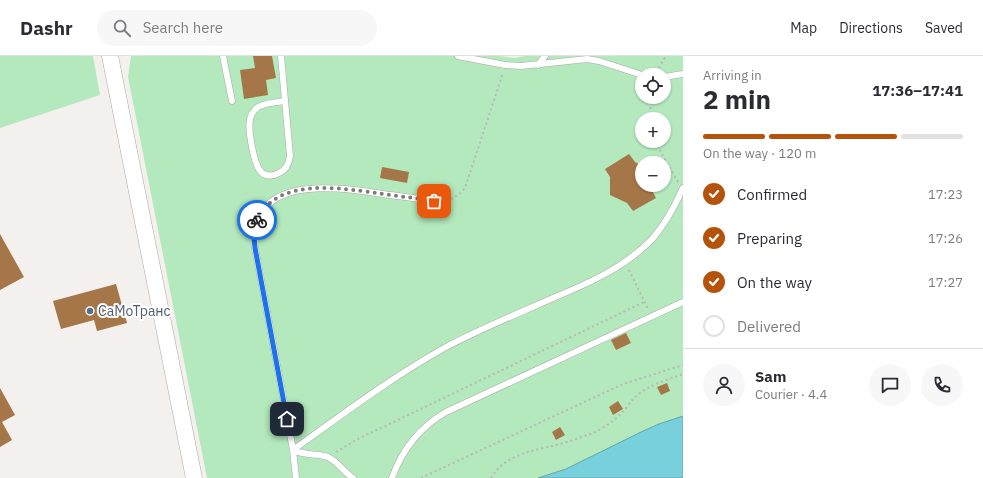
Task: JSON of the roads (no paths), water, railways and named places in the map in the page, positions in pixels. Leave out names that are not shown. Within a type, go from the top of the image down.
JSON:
[{"type":"street","points":[[110,56],[194,478]]},
{"type":"lane","points":[[223,56],[232,101]]},
{"type":"lane","points":[[281,56],[290,156],[286,168],[278,174],[266,174],[261,172],[254,161],[250,130],[251,115],[258,107],[285,101]]},
{"type":"lane","points":[[458,56],[505,65],[521,66],[587,59],[599,61],[635,73]]},
{"type":"lane","points":[[538,65],[545,56]]},
{"type":"lane","points":[[671,76],[683,74]]},
{"type":"lane","points":[[296,478],[293,450],[255,248],[255,224],[260,213],[268,204],[277,198],[289,193],[313,188],[344,189],[434,201]]},
{"type":"lane","points":[[293,450],[384,384],[428,357],[474,333],[582,286],[625,261],[654,237],[666,221],[683,188]]},
{"type":"lane","points":[[392,478],[397,465],[410,444],[426,425],[435,418],[683,302]]},
{"type":"lane","points":[[293,450],[304,454],[320,455],[333,460],[352,478]]},
{"type":"water","points":[[683,416],[683,478],[538,478],[566,469],[641,432]]},
{"type":"place","name":"СаМоТранс","points":[[90,311]]}]
